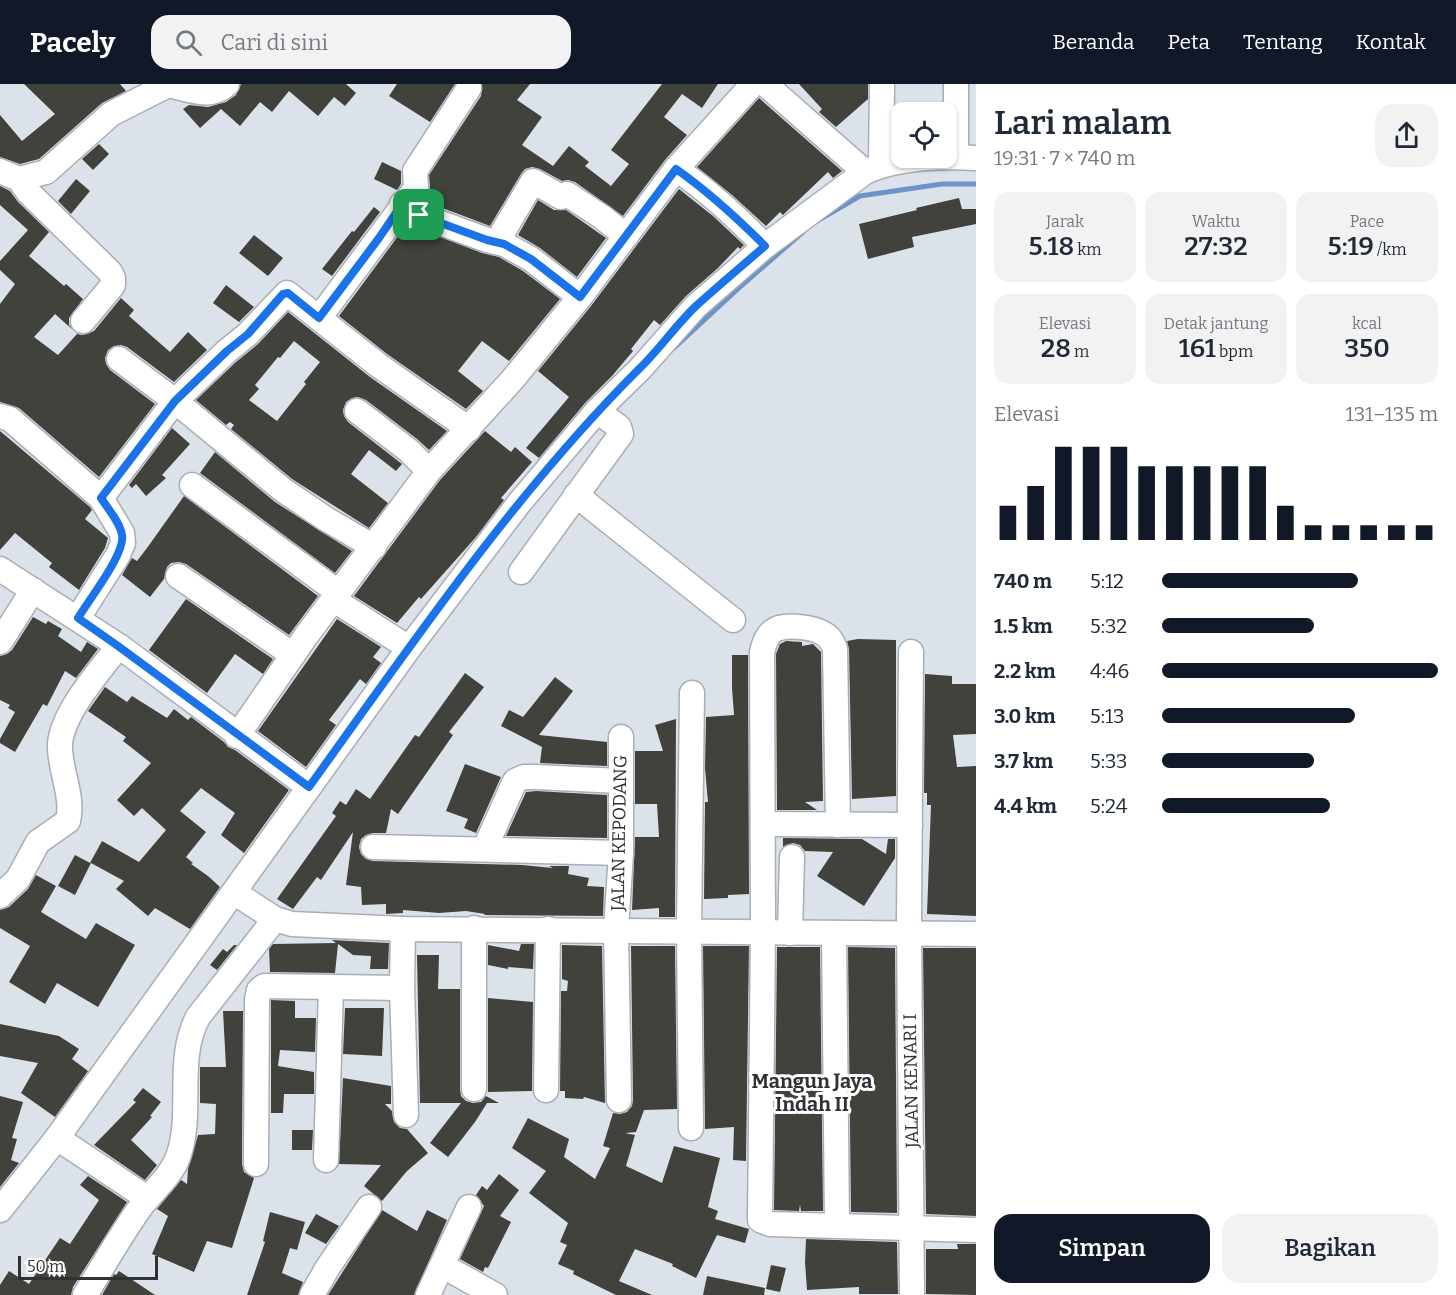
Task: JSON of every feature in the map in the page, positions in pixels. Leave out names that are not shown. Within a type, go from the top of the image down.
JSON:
[{"type":"street","points":[[10,175],[46,172],[111,114],[160,88],[168,85],[209,94],[220,91],[227,84]]},
{"type":"street","points":[[237,736],[293,655],[429,471],[513,379],[580,297],[676,169],[753,84]]},
{"type":"street","points":[[765,84],[873,168]]},
{"type":"street","points":[[873,168],[882,84]]},
{"type":"street","points":[[0,1209],[57,1137],[235,893],[409,648],[520,502],[597,411],[640,369],[695,307],[765,246],[873,168],[966,158],[956,84]]},
{"type":"street","points":[[319,318],[416,188],[415,171],[469,88]]},
{"type":"street","points":[[676,169],[730,211],[765,246]]},
{"type":"street","points":[[10,175],[110,272],[113,285],[83,321]]},
{"type":"street","points":[[497,242],[533,181],[561,197],[567,194],[626,236]]},
{"type":"street","points":[[402,204],[419,215],[497,242],[531,259],[580,297]]},
{"type":"street","points":[[101,498],[175,401],[248,334],[283,294],[288,293],[378,365],[469,429]]},
{"type":"street","points":[[119,358],[283,490],[374,547]]},
{"type":"street","points":[[357,411],[408,450],[429,471]]},
{"type":"street","points":[[521,572],[621,434],[619,427],[597,411]]},
{"type":"street","points":[[0,417],[10,419],[101,498],[122,533],[123,543],[118,555],[78,618]]},
{"type":"street","points":[[192,485],[409,648]]},
{"type":"street","points":[[576,495],[733,620]]},
{"type":"street","points":[[0,569],[118,646],[309,787]]},
{"type":"street","points":[[178,576],[293,655]]},
{"type":"street","points":[[0,642],[33,590]]},
{"type":"street","points":[[838,825],[835,649],[832,640],[824,633],[810,628],[788,627],[774,630],[766,640],[762,652],[763,932],[760,1220],[770,1224],[837,1224],[976,1230]]},
{"type":"street","points":[[0,896],[18,879],[38,842],[68,821],[71,810],[60,743],[74,706],[118,646]]},
{"type":"street","name":"JALAN KENARI I","points":[[911,652],[909,934],[912,1295]]},
{"type":"street","points":[[692,693],[689,930],[692,1128]]},
{"type":"street","name":"JALAN KEPODANG","points":[[619,1100],[616,930],[621,853],[621,737]]},
{"type":"street","points":[[485,848],[515,781],[524,777],[536,777],[620,781]]},
{"type":"street","points":[[763,824],[910,825]]},
{"type":"street","points":[[374,847],[621,853]]},
{"type":"street","points":[[790,933],[792,857]]},
{"type":"street","points":[[235,893],[275,919],[292,924],[403,929],[976,934]]},
{"type":"street","points":[[85,1295],[126,1228],[147,1198],[172,1169],[183,1141],[191,1029],[275,919]]},
{"type":"street","points":[[474,928],[474,1089]]},
{"type":"street","points":[[403,929],[402,988],[406,1115]]},
{"type":"street","points":[[546,1090],[548,929]]},
{"type":"street","points":[[834,933],[837,1224]]},
{"type":"street","points":[[256,1164],[257,999],[259,990],[264,986],[402,988]]},
{"type":"street","points":[[326,1160],[331,988]]},
{"type":"street","points":[[57,1137],[147,1198]]},
{"type":"street","points":[[428,1295],[469,1207]]},
{"type":"street","points":[[312,1295],[328,1267],[369,1208]]},
{"type":"street","points":[[442,1266],[495,1295]]},
{"type":"building","points":[[24,84],[120,84],[126,91],[102,103],[39,159],[20,164],[0,157],[0,115],[22,141],[55,114]]},
{"type":"building","points":[[241,84],[346,84],[356,93],[345,106],[334,97],[318,116],[289,91],[272,112],[260,102],[240,126],[221,109],[200,128],[183,109],[189,105],[208,107],[226,102],[236,95]]},
{"type":"building","points":[[397,84],[455,84],[430,122],[389,96]]},
{"type":"building","points":[[482,84],[530,84],[517,100],[542,117],[522,145],[553,166],[569,146],[589,162],[585,166],[611,186],[629,164],[611,150],[662,84],[718,84],[702,108],[682,94],[664,117],[687,135],[623,216],[575,182],[562,181],[532,167],[525,169],[521,174],[490,226],[424,201],[430,188],[429,175],[481,96]]},
{"type":"building","points":[[799,84],[868,84],[868,99],[836,127],[819,112],[822,109]]},
{"type":"building","points":[[759,98],[842,171],[833,178],[828,172],[783,215],[780,212],[766,226],[697,167]]},
{"type":"building","points":[[99,144],[109,154],[93,170],[82,159]]},
{"type":"building","points":[[382,162],[401,171],[401,184],[397,190],[374,179]]},
{"type":"building","points":[[76,179],[90,191],[71,214],[58,201]]},
{"type":"building","points":[[0,186],[10,191],[49,232],[29,256],[83,299],[69,318],[69,325],[73,330],[55,314],[34,337],[58,355],[77,334],[75,333],[81,335],[94,331],[121,298],[134,310],[129,316],[170,352],[188,332],[207,350],[174,382],[127,347],[114,346],[108,350],[105,358],[110,370],[155,404],[99,477],[19,408],[0,402],[0,304],[15,284],[0,270],[0,261],[28,230],[0,205]]},
{"type":"building","points":[[679,189],[744,245],[740,249],[738,247],[686,296],[660,325],[654,320],[631,349],[633,351],[539,458],[526,448],[569,397],[538,371],[591,306]]},
{"type":"building","points":[[959,198],[962,209],[976,209],[976,224],[912,237],[914,247],[868,259],[859,224]]},
{"type":"building","points":[[538,200],[554,210],[566,210],[606,238],[577,277],[540,248],[518,235]]},
{"type":"building","points":[[374,207],[380,212],[332,276],[322,269],[352,231],[354,232]]},
{"type":"building","points":[[407,224],[482,253],[499,257],[523,271],[560,299],[509,361],[482,341],[458,371],[483,391],[466,409],[387,354],[339,316]]},
{"type":"building","points":[[254,235],[283,258],[268,276],[239,253]]},
{"type":"building","points":[[226,285],[254,307],[239,322],[213,303]]},
{"type":"building","points":[[288,312],[370,377],[447,431],[429,450],[366,400],[358,397],[346,402],[343,410],[348,422],[402,464],[396,471],[369,450],[351,474],[388,503],[369,528],[292,479],[231,429],[234,425],[230,422],[226,425],[196,400],[258,344]],"holes":[[[294,341],[320,362],[277,421],[249,400],[259,389],[255,385]]]},
{"type":"building","points":[[172,428],[190,444],[162,475],[166,478],[146,496],[136,484],[132,488],[129,485]]},
{"type":"building","points":[[0,431],[90,507],[92,510],[85,519],[108,538],[105,548],[79,590],[49,567],[52,563],[15,533],[0,550]]},
{"type":"building","points":[[485,431],[511,452],[515,447],[532,462],[501,498],[504,500],[476,537],[397,623],[354,596],[440,480]]},
{"type":"building","points":[[215,452],[275,502],[352,551],[335,573],[200,473]]},
{"type":"building","points":[[184,496],[318,596],[289,635],[186,564],[171,563],[167,567],[164,579],[150,597],[122,575],[132,558],[137,561]]},
{"type":"building","points":[[186,599],[273,659],[263,674],[235,654],[207,693],[149,650]]},
{"type":"building","points":[[33,617],[46,624],[48,621],[62,629],[58,636],[81,652],[87,642],[98,649],[76,678],[65,671],[47,706],[43,704],[15,752],[0,743],[15,712],[8,708],[10,705],[0,700],[0,656],[12,650]]},
{"type":"building","points":[[337,619],[381,647],[373,657],[381,663],[366,684],[360,679],[329,720],[336,725],[306,767],[258,731]]},
{"type":"building","points":[[896,640],[896,796],[852,799],[847,641]]},
{"type":"building","points":[[786,641],[802,642],[802,646],[813,644],[821,652],[823,801],[805,802],[817,810],[777,810],[776,654],[780,644]]},
{"type":"building","points":[[732,655],[748,655],[749,894],[704,899],[705,802],[708,802],[705,768],[706,717],[734,715]]},
{"type":"building","points":[[465,673],[484,687],[449,732],[453,735],[398,814],[391,809],[386,833],[373,833],[361,839],[359,847],[361,854],[373,861],[553,868],[549,866],[569,866],[568,874],[589,878],[587,886],[604,887],[603,916],[484,915],[466,911],[439,913],[403,910],[403,913],[386,914],[386,904],[362,905],[361,887],[346,885],[353,832],[321,880],[317,877],[293,909],[277,899],[336,816],[332,813],[340,801],[346,805],[356,789],[370,799],[415,735],[419,737]]},
{"type":"building","points":[[925,674],[952,676],[952,684],[976,684],[976,734],[953,735],[957,767],[976,766],[976,916],[927,914],[931,805],[927,805],[927,793],[924,793]]},
{"type":"building","points":[[555,677],[573,691],[539,735],[607,742],[607,766],[540,763],[542,747],[501,726],[509,710],[523,717]]},
{"type":"building","points":[[105,687],[127,702],[132,696],[167,718],[174,709],[188,720],[191,717],[228,747],[289,790],[244,853],[221,835],[235,813],[201,788],[180,811],[206,832],[186,857],[193,863],[191,864],[220,887],[190,929],[155,908],[148,916],[116,889],[124,881],[91,863],[75,895],[58,886],[75,855],[90,863],[102,841],[139,862],[166,830],[142,808],[134,816],[117,800],[151,763],[123,741],[126,737],[88,711]]},
{"type":"building","points":[[676,719],[675,917],[659,917],[659,908],[632,910],[635,837],[659,837],[657,804],[635,804],[635,751],[663,751],[655,725]]},
{"type":"building","points":[[465,764],[501,777],[476,833],[464,828],[468,819],[446,811]]},
{"type":"building","points":[[526,792],[607,795],[607,838],[506,836]]},
{"type":"building","points":[[783,838],[862,839],[886,854],[888,839],[895,839],[895,858],[864,906],[817,876],[833,852],[805,851],[800,845],[793,843],[783,847]]},
{"type":"building","points":[[36,875],[56,886],[41,912],[86,939],[96,923],[135,945],[98,1007],[57,983],[45,1004],[9,982],[30,946],[0,928],[0,910],[9,907],[28,889]]},
{"type":"building","points":[[332,940],[389,943],[388,969],[370,969],[371,956],[353,955],[338,944],[335,973],[270,972],[269,949],[273,944],[336,943]]},
{"type":"building","points":[[521,944],[534,944],[533,969],[508,967],[508,969],[488,965],[488,945],[519,951]]},
{"type":"building","points":[[237,945],[217,970],[210,965],[223,949],[227,952]]},
{"type":"building","points":[[562,945],[602,946],[605,1103],[584,1097],[583,1099],[565,1098],[565,1091],[560,1091],[561,991],[567,991],[568,981],[562,979]]},
{"type":"building","points":[[631,946],[675,946],[677,1109],[644,1110],[636,1132],[625,1133],[635,1135],[626,1166],[662,1183],[674,1146],[720,1158],[708,1207],[718,1211],[715,1219],[749,1229],[745,1243],[717,1235],[696,1278],[672,1266],[673,1264],[635,1249],[619,1281],[652,1295],[616,1295],[558,1264],[567,1245],[560,1242],[568,1223],[529,1193],[546,1171],[512,1148],[528,1118],[569,1139],[564,1157],[595,1179],[610,1148],[603,1146],[613,1113],[627,1112],[633,1100]]},
{"type":"building","points":[[703,946],[749,946],[746,1161],[733,1160],[734,1127],[705,1129]]},
{"type":"building","points":[[777,947],[820,947],[823,1211],[801,1211],[800,1205],[799,1211],[774,1210]]},
{"type":"building","points":[[848,947],[895,948],[897,1213],[851,1212]]},
{"type":"building","points":[[923,948],[976,948],[976,1216],[926,1214]]},
{"type":"building","points":[[417,955],[439,955],[438,989],[460,989],[461,1096],[473,1103],[481,1102],[486,1096],[499,1103],[487,1103],[448,1157],[430,1143],[461,1103],[420,1103]]},
{"type":"building","points":[[488,998],[533,1002],[532,1091],[488,1092]]},
{"type":"building","points":[[271,1000],[295,1001],[295,1018],[316,1018],[315,1052],[280,1050],[278,1066],[314,1072],[314,1094],[284,1094],[283,1113],[271,1113]]},
{"type":"building","points":[[345,1008],[384,1008],[382,1056],[343,1054]]},
{"type":"building","points":[[223,1011],[243,1011],[242,1164],[244,1172],[254,1178],[232,1248],[207,1241],[194,1272],[152,1254],[168,1216],[157,1209],[181,1180],[187,1184],[188,1169],[198,1135],[215,1134],[216,1104],[200,1103],[200,1067],[226,1067]]},
{"type":"building","points":[[0,1024],[59,1036],[79,1049],[72,1059],[88,1071],[55,1117],[21,1093],[38,1063],[0,1056]]},
{"type":"building","points":[[343,1078],[391,1086],[391,1104],[385,1104],[392,1111],[394,1122],[400,1128],[407,1129],[428,1153],[407,1171],[382,1201],[364,1186],[381,1165],[339,1164]]},
{"type":"building","points":[[143,1088],[161,1102],[150,1116],[152,1117],[131,1140],[157,1165],[145,1180],[94,1145],[136,1102],[133,1100]]},
{"type":"building","points":[[0,1096],[23,1102],[12,1138],[17,1139],[11,1160],[19,1163],[0,1187]]},
{"type":"building","points":[[292,1130],[313,1130],[312,1150],[292,1150]]},
{"type":"building","points":[[499,1174],[519,1190],[500,1216],[511,1222],[488,1268],[485,1267],[483,1272],[460,1259],[484,1206],[476,1195],[482,1186],[487,1190]]},
{"type":"building","points":[[88,1176],[127,1202],[73,1287],[71,1295],[0,1295],[0,1285],[9,1271],[29,1284],[60,1238],[70,1244],[99,1200],[80,1185]]},
{"type":"building","points":[[382,1210],[417,1231],[427,1210],[447,1220],[414,1295],[328,1295]]},
{"type":"building","points":[[270,1212],[305,1222],[297,1250],[290,1248],[282,1273],[303,1282],[298,1295],[247,1295],[265,1242],[263,1241]]},
{"type":"building","points":[[316,1214],[339,1226],[326,1244],[305,1233]]},
{"type":"building","points":[[806,1239],[897,1242],[898,1294],[859,1294],[859,1287],[807,1290]]},
{"type":"building","points":[[957,1244],[976,1244],[976,1295],[926,1294],[926,1249],[958,1249]]},
{"type":"building","points":[[771,1265],[786,1268],[780,1292],[766,1289]]},
{"type":"building","points":[[119,1271],[155,1295],[102,1295],[114,1274],[116,1275]]},
{"type":"building","points":[[707,1276],[765,1288],[764,1295],[703,1295]]},
{"type":"waterway","points":[[817,221],[860,196],[942,184],[976,184]]},
{"type":"waterway","points":[[674,348],[803,232]]},
{"type":"district","name":"Mangun Jaya Indah II","points":[[812,1092]]},
{"type":"route","points":[[676,169],[730,211],[765,246],[695,307],[640,369],[597,411],[520,502],[409,648],[309,787],[78,618],[118,555],[123,543],[122,533],[101,498],[175,401],[248,334],[283,294],[288,293],[319,318],[402,204],[419,215],[504,244],[531,259],[580,297],[676,169]]}]
